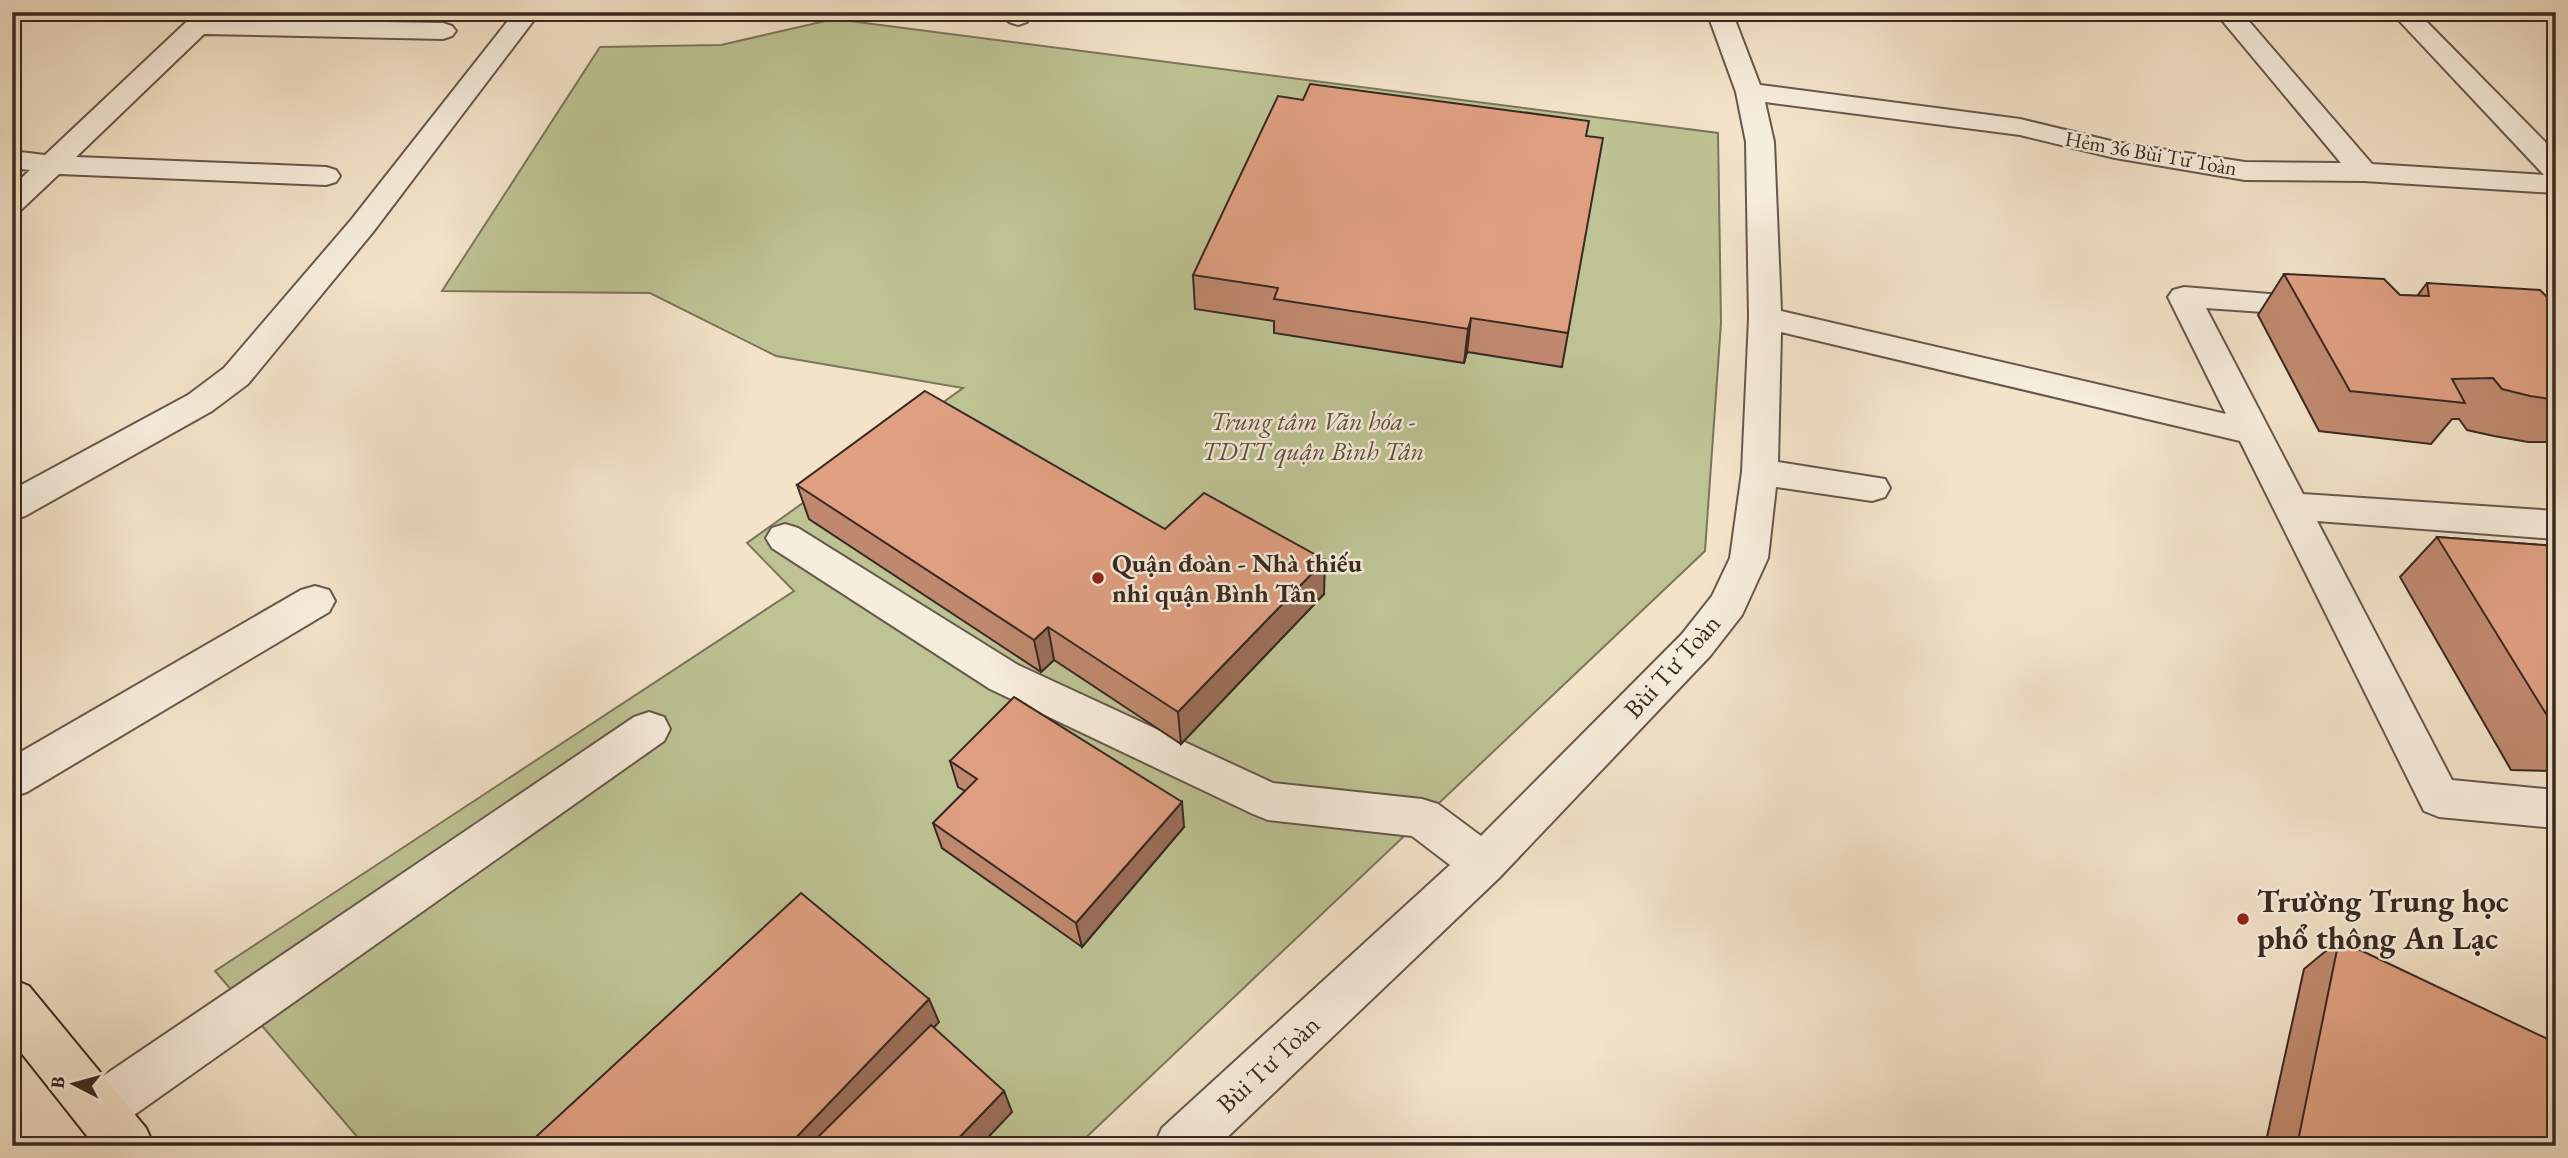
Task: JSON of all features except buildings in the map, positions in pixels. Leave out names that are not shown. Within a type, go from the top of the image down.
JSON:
[{"type":"main road","points":[[12,1002],[113,1128]]},
{"type":"street","points":[[12,507],[200,402],[236,376],[362,226],[528,12]]},
{"type":"street","name":"Bùi Tư Toàn","points":[[1180,1146],[1483,864],[1696,645],[1728,604],[1749,558],[1760,472],[1765,318],[1760,142],[1749,92],[1719,12]]},
{"type":"street","points":[[2228,12],[2364,172]]},
{"type":"street","points":[[2403,12],[2556,170]]},
{"type":"street","points":[[12,203],[205,19],[443,31]]},
{"type":"street","name":"Hẻm 36 Bùi Tư Toàn","points":[[1749,92],[2021,127],[2115,150],[2245,171],[2364,172],[2556,184]]},
{"type":"street","points":[[12,159],[51,166],[326,176]]},
{"type":"street","points":[[2349,308],[2184,297],[2439,798],[2556,808]]},
{"type":"street","points":[[1765,318],[2252,432]]},
{"type":"street","points":[[1760,472],[1872,488]]},
{"type":"street","points":[[2290,506],[2556,526]]},
{"type":"street","points":[[785,538],[1004,677],[1268,801],[1422,818],[1483,864]]},
{"type":"street","points":[[12,779],[315,601]]},
{"type":"street","points":[[113,1128],[649,729]]},
{"type":"green space","name":"Trung tâm Văn hóa - TDTT quận Bình Tân","points":[[834,19],[1718,133],[1721,323],[1705,551],[1077,1146],[365,1146],[215,971],[794,591],[747,543],[963,388],[776,356],[650,293],[442,291],[600,47],[721,45]]},
{"type":"place","name":"Quận đoàn - Nhà thiếu nhi quận Bình Tân","points":[[1098,578]]},
{"type":"place","name":"Trường Trung học phổ thông An Lạc","points":[[2243,919]]}]
